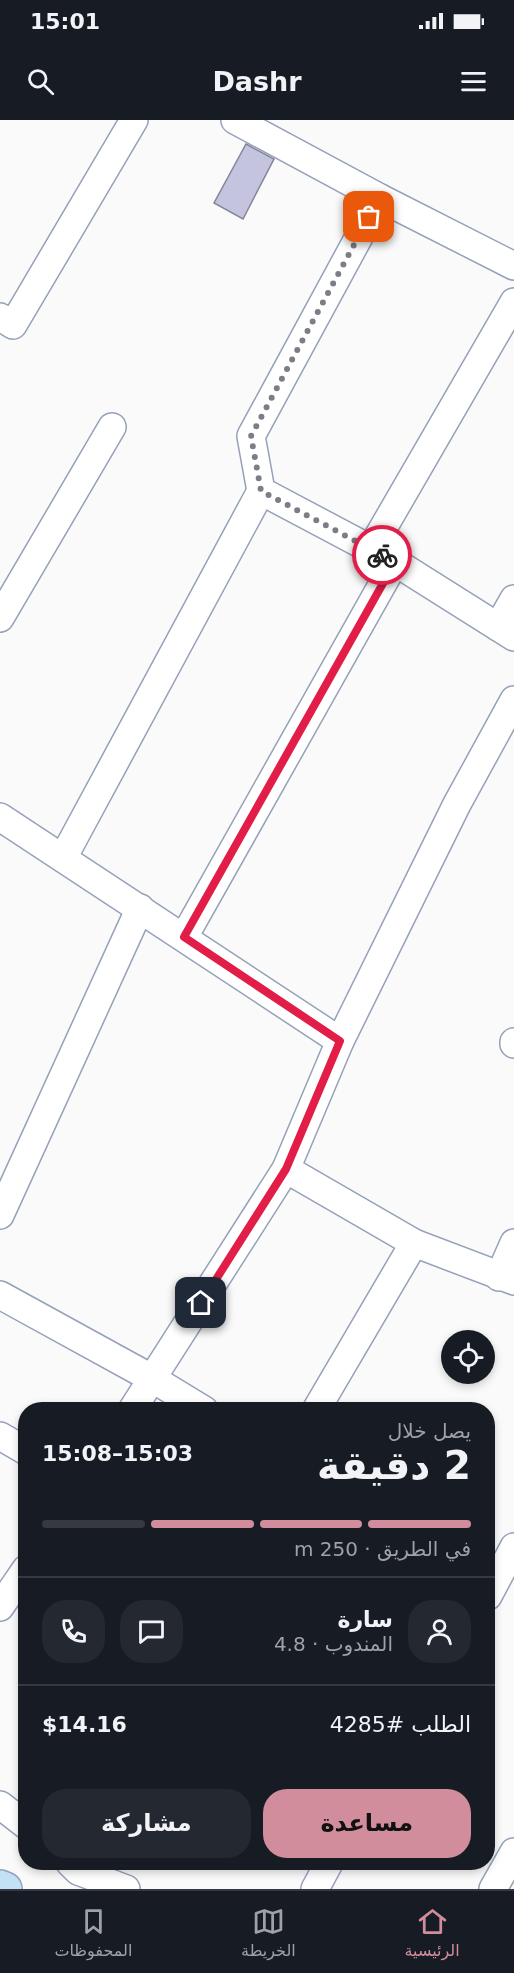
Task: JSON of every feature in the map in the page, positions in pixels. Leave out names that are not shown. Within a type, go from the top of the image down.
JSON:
[{"type":"main road","points":[[0,1887],[5,1889]]},
{"type":"street","points":[[0,317],[13,325],[134,120]]},
{"type":"street","points":[[235,120],[380,198],[514,266]]},
{"type":"street","points":[[63,858],[261,491],[251,436],[380,198]]},
{"type":"street","points":[[371,549],[514,303]]},
{"type":"street","points":[[0,618],[112,427]]},
{"type":"street","points":[[261,491],[395,562],[506,632],[514,599]]},
{"type":"street","points":[[184,937],[395,562]]},
{"type":"street","points":[[137,1402],[286,1169],[340,1041],[457,804],[514,700]]},
{"type":"street","points":[[0,817],[340,1041]]},
{"type":"street","points":[[0,1215],[140,908]]},
{"type":"street","points":[[286,1169],[414,1243],[507,1279],[514,1243]]},
{"type":"street","points":[[321,1402],[414,1243]]},
{"type":"street","points":[[0,1295],[191,1402]]},
{"type":"street","points":[[0,1436],[18,1446]]},
{"type":"street","points":[[496,1591],[514,1547]]},
{"type":"street","points":[[0,1607],[18,1581]]},
{"type":"street","points":[[0,1805],[18,1819]]},
{"type":"street","points":[[493,1889],[514,1852]]},
{"type":"street","points":[[77,1870],[126,1889]]},
{"type":"street","points":[[315,1889],[325,1870]]},
{"type":"building","points":[[246,144],[274,159],[243,219],[214,203]]},
{"type":"way so far","points":[[369,217],[251,436],[261,491],[382,555]]},
{"type":"route","points":[[201,1303],[286,1169],[340,1041],[184,937],[395,562],[382,555]]}]
